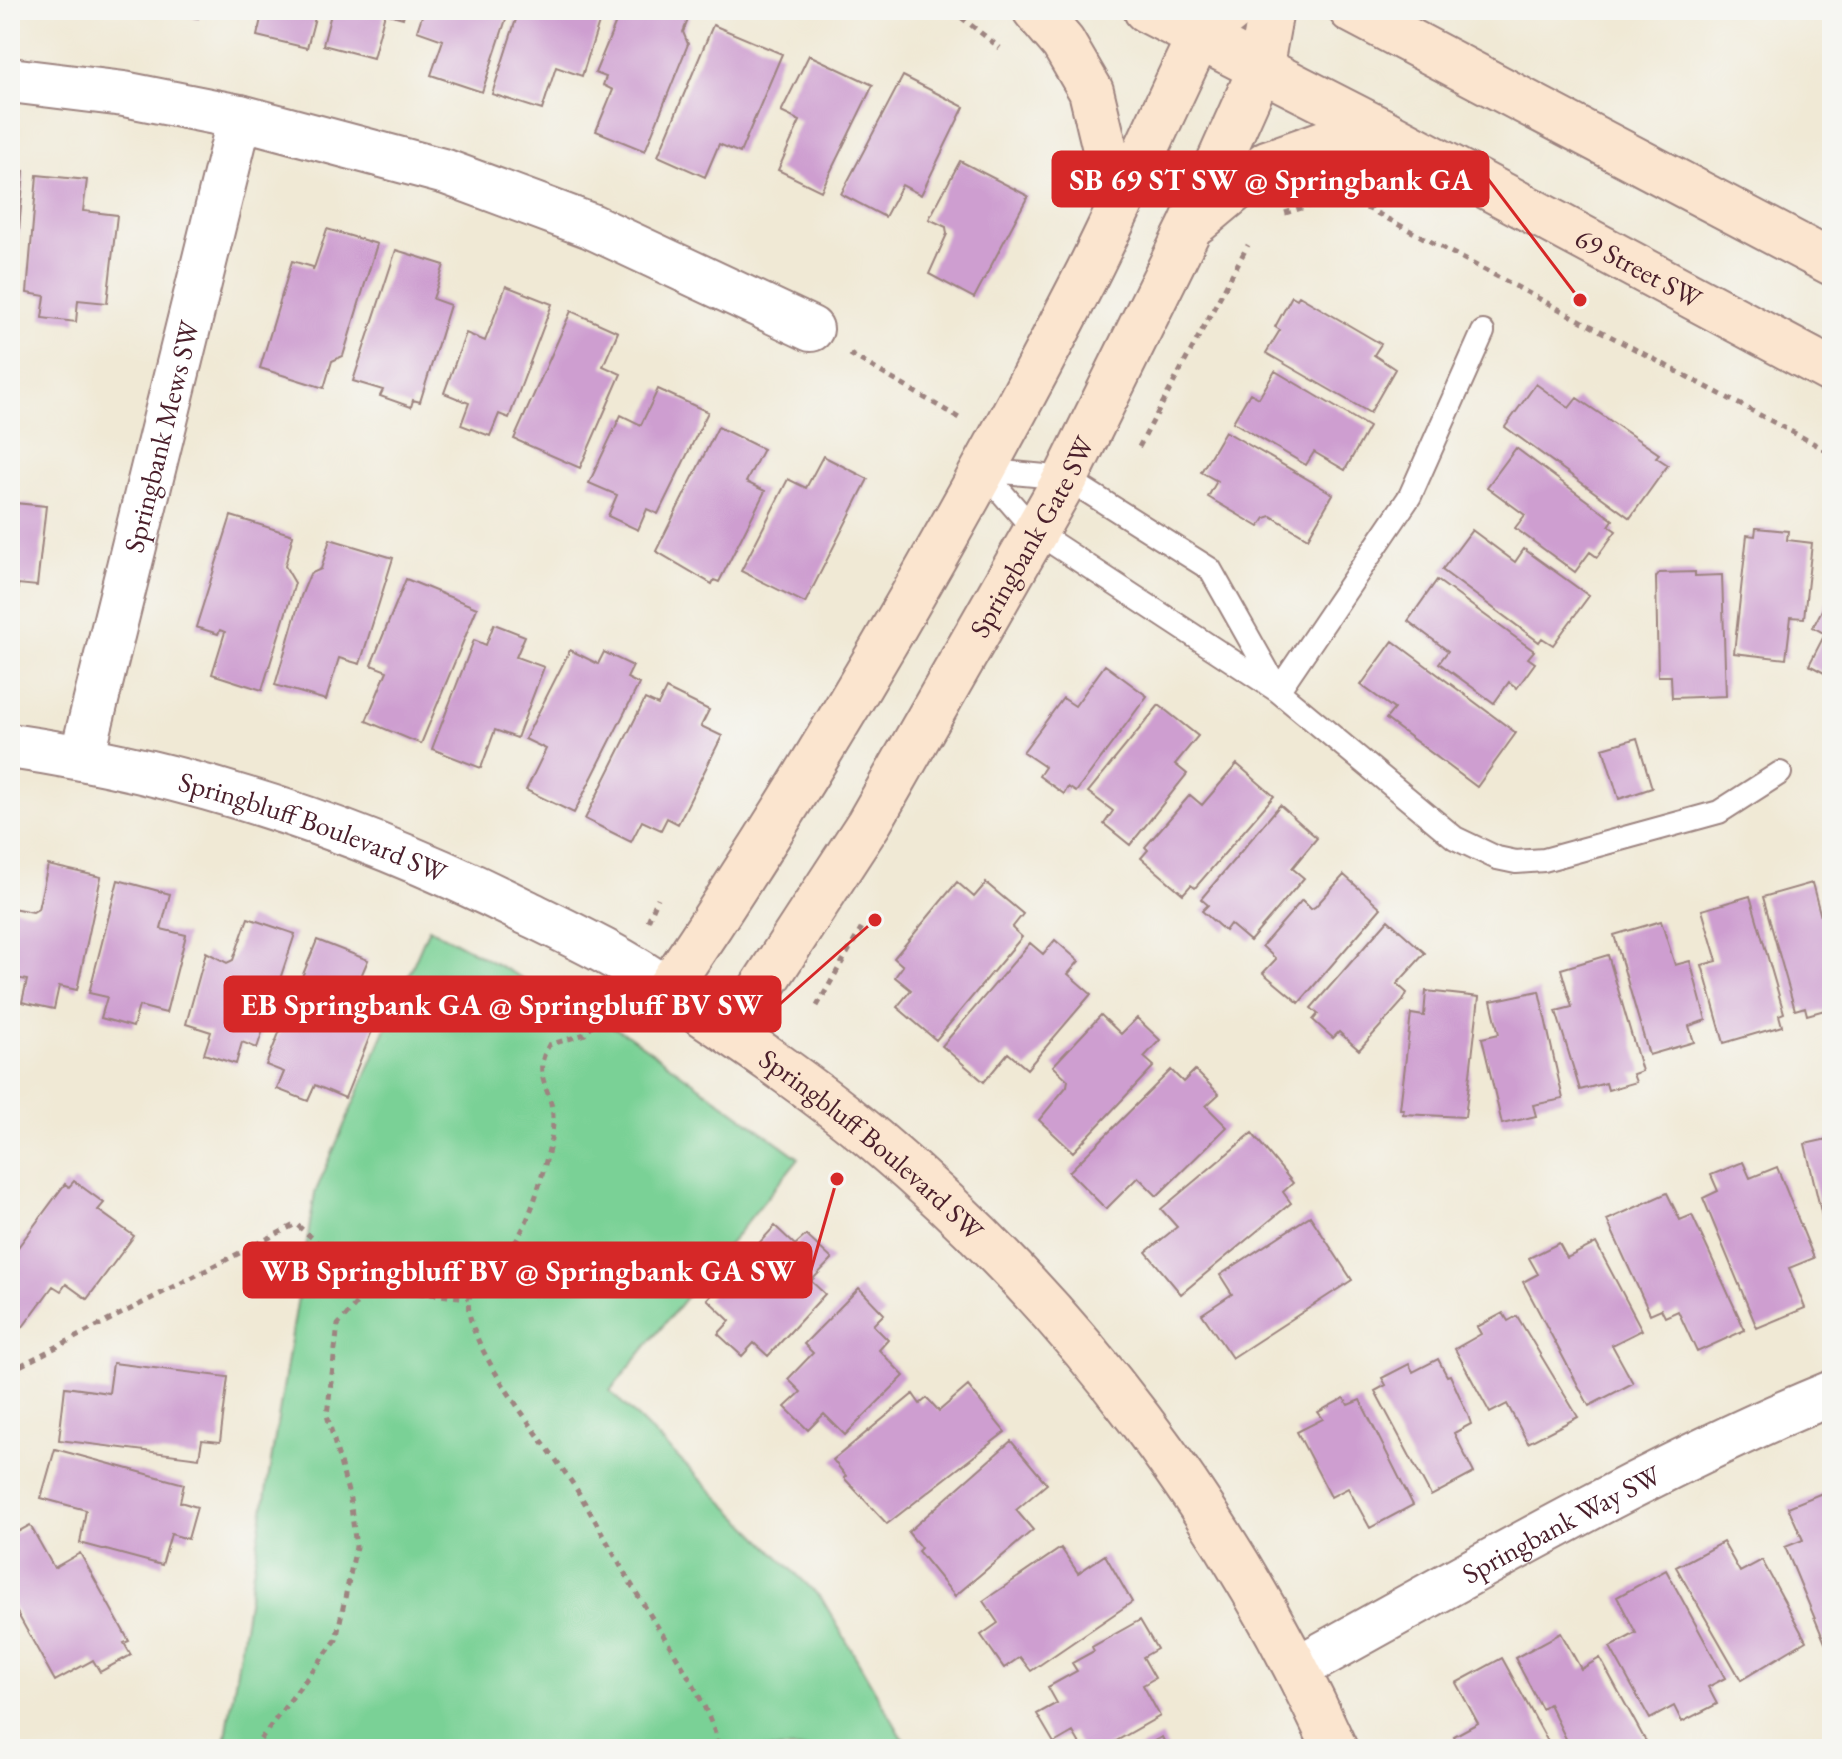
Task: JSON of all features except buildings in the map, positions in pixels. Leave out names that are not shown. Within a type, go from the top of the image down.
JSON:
[{"type":"street","points":[[1035,10],[1063,43],[1091,91],[1119,207]]},
{"type":"street","name":"69 Street SW","points":[[1146,10],[1381,130],[1832,371]]},
{"type":"street","points":[[667,990],[878,655],[990,455],[1119,207],[1199,37],[1232,10]]},
{"type":"street","name":"Springbank Gate SW","points":[[732,1033],[869,823],[1066,478],[1190,227],[1260,70],[1271,10]]},
{"type":"street","points":[[1351,10],[1832,263]]},
{"type":"street","points":[[10,80],[124,94],[240,117],[446,172],[591,226],[811,329]]},
{"type":"street","name":"Springbank Mews SW","points":[[82,757],[240,117]]},
{"type":"street","points":[[1190,227],[1267,163],[1332,140],[1381,130]]},
{"type":"street","name":"Springbluff Boulevard SW","points":[[10,746],[82,757],[230,794],[383,845],[630,964],[732,1033],[877,1141],[1036,1294],[1124,1397],[1205,1510],[1298,1668],[1335,1749]]},
{"type":"street","name":"Springbank Way SW","points":[[1298,1668],[1675,1465],[1753,1425],[1832,1393]]},
{"type":"lane","points":[[1278,691],[1410,496],[1483,332]]},
{"type":"lane","points":[[990,455],[1066,478],[1210,569],[1278,691]]},
{"type":"lane","points":[[990,455],[1036,532],[1278,691],[1455,838],[1497,858],[1516,862],[1544,860],[1719,812],[1780,773]]},
{"type":"path","points":[[1278,217],[1298,206],[1331,199],[1369,209],[1832,453]]},
{"type":"path","points":[[1108,504],[1253,237]]},
{"type":"path","points":[[811,329],[990,455]]},
{"type":"path","points":[[658,898],[630,964],[592,1026],[585,1034],[549,1045],[541,1058],[542,1081],[554,1117],[542,1176],[527,1220],[510,1250],[480,1280],[469,1298],[473,1326],[513,1402],[579,1492],[706,1706],[720,1749]]},
{"type":"path","points":[[817,1006],[871,912]]},
{"type":"path","points":[[10,1371],[296,1224],[370,1288],[469,1298]]},
{"type":"path","points":[[253,1749],[336,1640],[356,1547],[350,1499],[327,1415],[338,1325],[370,1288]]},
{"type":"green space","points":[[429,928],[628,1035],[799,1158],[610,1391],[822,1599],[909,1749],[224,1749],[315,1193]]},
{"type":"place","name":"SB 69 ST SW @ Springbank GA","points":[[1580,300]]},
{"type":"place","name":"EB Springbank GA @ Springbluff BV SW","points":[[875,920]]},
{"type":"place","name":"WB Springbluff BV @ Springbank GA SW","points":[[837,1179]]}]
